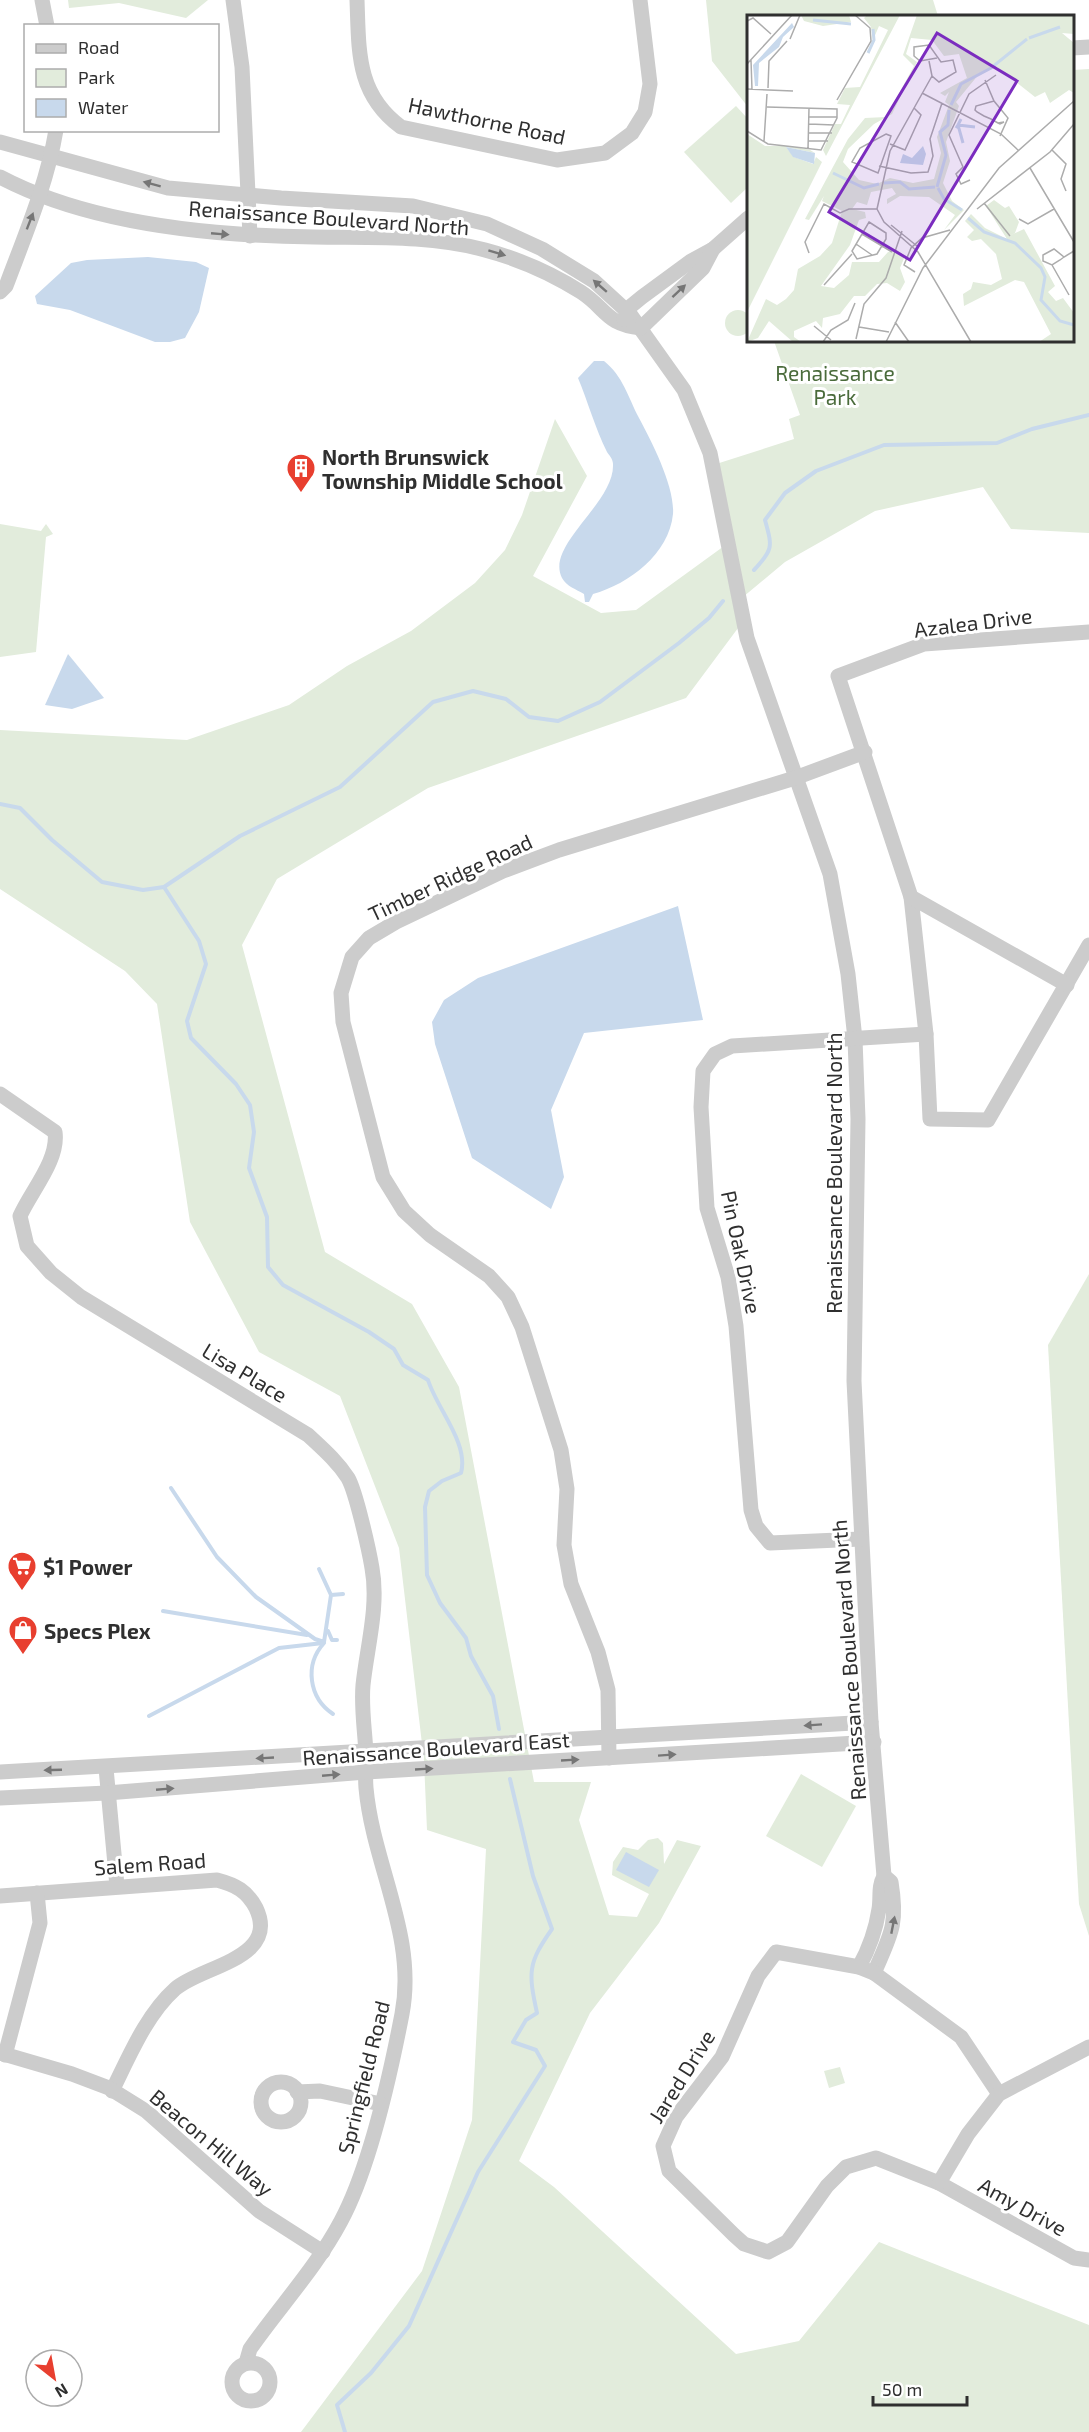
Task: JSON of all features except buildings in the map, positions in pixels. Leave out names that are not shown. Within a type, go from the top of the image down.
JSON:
[{"type":"street","points":[[42,0],[47,24]]},
{"type":"street","points":[[233,0],[242,67],[250,236]]},
{"type":"street","name":"Hawthorne Road","points":[[357,0],[360,65],[370,93],[383,114],[401,127],[557,160],[605,153],[632,133],[645,111],[650,84],[640,0]]},
{"type":"street","points":[[1074,48],[1089,47]]},
{"type":"street","points":[[0,292],[6,286],[40,195],[52,157],[56,132]]},
{"type":"street","name":"Renaissance Boulevard North","points":[[0,142],[168,188],[413,206],[487,224],[542,249],[594,280],[628,312],[684,390],[710,453],[747,638],[830,874],[848,974],[855,1040],[858,1119],[854,1381],[871,1722],[884,1876],[880,1885],[880,1906],[874,1932],[860,1967]]},
{"type":"street","name":"Renaissance Boulevard North","points":[[0,177],[64,203],[196,232],[250,236],[455,242],[501,254],[549,273],[583,293],[620,326]]},
{"type":"street","points":[[713,249],[703,268],[640,328],[620,326],[628,312],[642,297],[690,261],[713,249],[747,219]]},
{"type":"street","name":"Azalea Drive","points":[[1089,632],[924,644],[838,676],[865,752],[911,897],[926,1034],[930,1119],[988,1120],[1089,945]]},
{"type":"street","points":[[795,778],[865,752]]},
{"type":"street","name":"Timber Ridge Road","points":[[609,1758],[608,1690],[598,1652],[571,1584],[564,1545],[567,1489],[561,1450],[522,1327],[508,1297],[489,1276],[430,1235],[404,1211],[383,1177],[343,1022],[341,993],[352,957],[369,938],[406,916],[503,871],[558,850],[795,778]]},
{"type":"street","points":[[911,897],[1067,985]]},
{"type":"street","points":[[855,1040],[926,1034]]},
{"type":"street","name":"Pin Oak Drive","points":[[855,1040],[732,1046],[715,1054],[703,1071],[701,1107],[707,1208],[728,1277],[736,1326],[744,1450],[751,1510],[756,1526],[770,1543],[861,1539]]},
{"type":"street","name":"Lisa Place","points":[[0,1094],[55,1132],[56,1143],[51,1158],[20,1216],[27,1246],[51,1274],[81,1297],[308,1435],[334,1458],[350,1481],[373,1570],[374,1599],[363,1688],[366,1772]]},
{"type":"street","name":"Renaissance Boulevard East","points":[[0,1772],[106,1768],[871,1722]]},
{"type":"street","name":"Renaissance Boulevard East","points":[[0,1798],[107,1793],[366,1772],[874,1742]]},
{"type":"street","points":[[106,1768],[117,1886]]},
{"type":"street","name":"Springfield Road","points":[[246,2363],[260,2336],[306,2278],[342,2220],[357,2184],[381,2103],[403,2012],[405,1980],[396,1910],[371,1822],[366,1772]]},
{"type":"street","name":"Renaissance Boulevard North","points":[[874,1973],[891,1936],[896,1910],[891,1882],[884,1876]]},
{"type":"street","name":"Salem Road","points":[[0,1896],[217,1880],[244,1890],[253,1902],[259,1915],[261,1928],[257,1940],[235,1960],[192,1977],[175,1989],[139,2038],[112,2091]]},
{"type":"street","points":[[3,2054],[40,1923],[37,1893]]},
{"type":"street","name":"Jared Drive","points":[[939,2183],[876,2158],[846,2167],[827,2186],[787,2242],[768,2252],[744,2244],[669,2171],[663,2146],[676,2117],[722,2057],[758,1976],[776,1952],[860,1967],[874,1973],[961,2037],[999,2094]]},
{"type":"street","points":[[939,2183],[968,2134],[999,2094],[1089,2047]]},
{"type":"street","name":"Beacon Hill Way","points":[[3,2054],[72,2074],[112,2091],[146,2111],[259,2211],[323,2253]]},
{"type":"street","points":[[297,2092],[320,2091],[381,2103]]},
{"type":"street","name":"Amy Drive","points":[[939,2183],[1074,2258],[1089,2260]]},
{"type":"green space","points":[[68,0],[208,0],[186,18],[119,3],[69,8]]},
{"type":"green space","points":[[706,0],[933,0],[938,15],[747,15],[747,106],[712,61]]},
{"type":"green space","name":"Renaissance Park","points":[[1089,69],[1089,533],[1011,529],[983,487],[875,511],[785,562],[737,602],[744,620],[686,698],[428,788],[277,879],[242,945],[325,1252],[412,1304],[459,1387],[534,1782],[591,1782],[579,1820],[609,1915],[637,1917],[649,1894],[612,1875],[613,1862],[623,1847],[638,1850],[648,1840],[658,1838],[663,1843],[664,1864],[677,1840],[701,1846],[659,1923],[590,2013],[519,2161],[554,2187],[736,2354],[799,2341],[879,2242],[1089,2325],[1089,2432],[301,2432],[422,2271],[472,2120],[486,1849],[427,1830],[424,1761],[399,1548],[340,1396],[259,1352],[190,1222],[157,1004],[125,971],[0,889],[0,730],[187,740],[289,705],[347,666],[411,631],[475,583],[505,550],[522,515],[555,419],[587,476],[533,576],[601,613],[636,610],[731,541],[713,465],[794,439],[789,419],[800,415],[774,342],[1074,342],[1074,70]]},
{"type":"green space","points":[[736,106],[747,118],[747,188],[731,203],[684,152]]},
{"type":"green space","points":[[733,311],[743,311],[747,314],[747,332],[743,335],[733,335],[726,328],[726,318]]},
{"type":"green space","points":[[0,524],[41,531],[46,524],[53,534],[46,537],[36,652],[0,657]]},
{"type":"green space","points":[[1089,1274],[1089,1936],[1079,1904],[1048,1345]]},
{"type":"green space","points":[[801,1774],[856,1806],[822,1867],[766,1836]]},
{"type":"green space","points":[[840,2067],[845,2083],[829,2088],[824,2071]]},
{"type":"water","points":[[148,257],[196,262],[209,268],[199,312],[185,338],[170,342],[155,342],[70,310],[37,304],[35,296],[71,263]]},
{"type":"water","points":[[594,361],[604,361],[611,367],[624,387],[662,465],[673,503],[673,514],[664,542],[645,565],[620,583],[593,594],[589,602],[585,602],[584,594],[564,581],[559,565],[571,538],[593,509],[611,479],[612,460],[599,434],[578,378]]},
{"type":"water","points":[[68,654],[104,698],[72,709],[45,705]]},
{"type":"water","points":[[678,906],[703,1020],[584,1033],[551,1110],[564,1177],[551,1209],[472,1158],[435,1044],[432,1022],[444,1000],[478,978]]},
{"type":"water","points":[[626,1852],[659,1870],[649,1887],[616,1870]]},
{"type":"waterway","points":[[754,570],[770,547],[765,520],[785,493],[816,471],[884,445],[997,443],[1032,429],[1089,415]]},
{"type":"waterway","points":[[0,804],[20,808],[52,840],[102,882],[143,890],[164,887],[240,836],[340,787],[433,702],[473,691],[506,699],[529,717],[558,721],[600,702],[679,643],[709,618],[723,601]]},
{"type":"waterway","points":[[164,887],[199,941],[206,964],[187,1021],[191,1038],[236,1084],[250,1105],[254,1132],[249,1168],[267,1217],[268,1267],[283,1285],[369,1332],[394,1349],[403,1365],[428,1380],[456,1438],[462,1462],[461,1473],[442,1481],[429,1491],[425,1507],[427,1575],[440,1603],[466,1638],[471,1656],[493,1696],[499,1729]]},
{"type":"waterway","points":[[171,1488],[217,1557],[256,1597],[315,1639],[324,1642],[331,1595],[343,1594]]},
{"type":"waterway","points":[[319,1569],[331,1595]]},
{"type":"waterway","points":[[163,1611],[307,1635]]},
{"type":"waterway","points":[[328,1631],[332,1640],[337,1640]]},
{"type":"waterway","points":[[149,1716],[279,1648],[323,1643]]},
{"type":"waterway","points":[[324,1643],[314,1661],[312,1681],[319,1699],[333,1714]]},
{"type":"waterway","points":[[345,2432],[337,2405],[371,2373],[409,2326],[478,2172],[545,2066],[536,2050],[513,2042],[526,2020],[537,2013],[532,1987],[532,1968],[538,1951],[552,1929],[533,1876],[510,1779]]},
{"type":"place","name":"North Brunswick Township Middle School","points":[[301,494]]},
{"type":"place","name":"$1 Power","points":[[22,1592]]},
{"type":"place","name":"Specs Plex","points":[[23,1656]]}]
